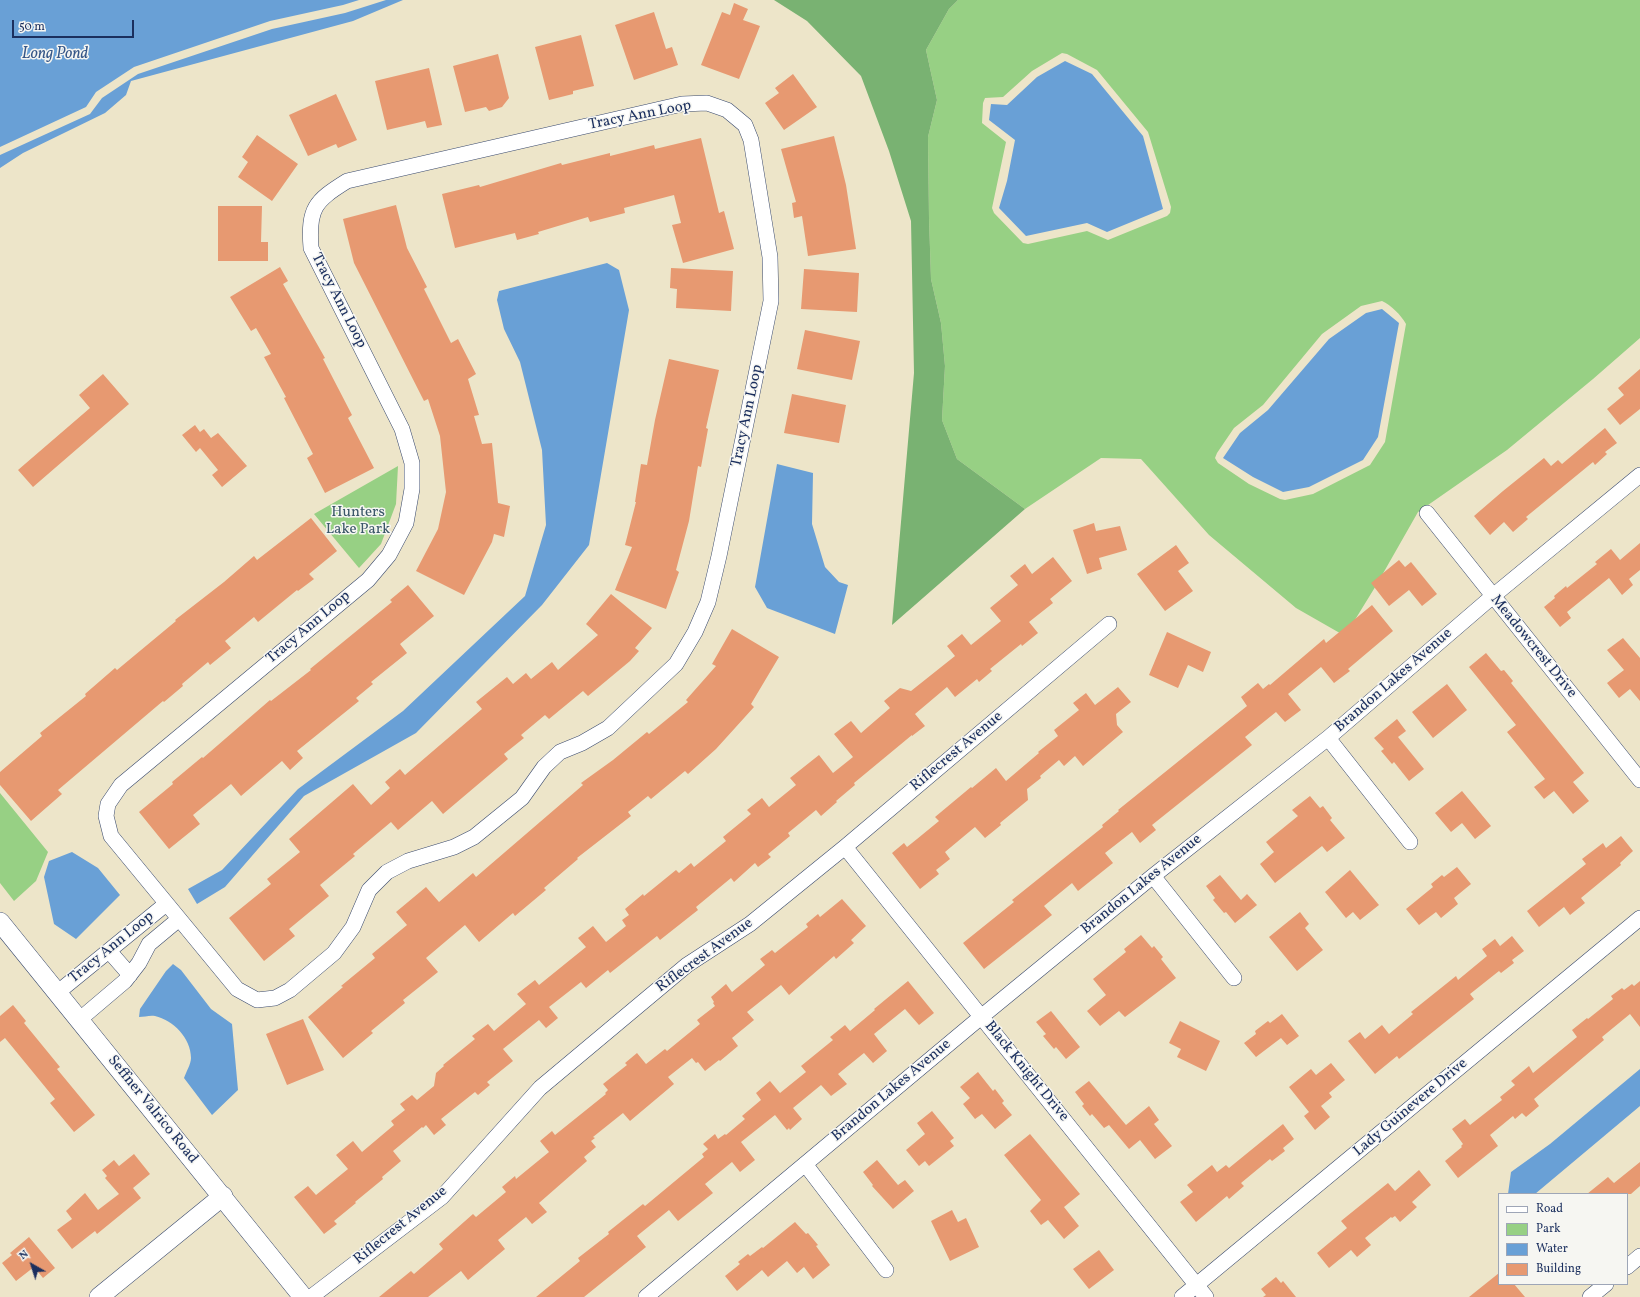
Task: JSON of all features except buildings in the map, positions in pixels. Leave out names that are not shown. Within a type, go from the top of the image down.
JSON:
[{"type":"street","name":"Tracy Ann Loop","points":[[707,103],[727,110],[745,125],[751,140],[770,257],[771,301],[719,556],[708,602],[695,632],[676,664],[608,728],[582,743],[560,752],[544,767],[522,798],[474,837],[454,847],[408,861],[387,872],[369,890],[353,927],[334,953],[290,990],[275,998],[257,1000],[237,989],[179,919],[111,836],[106,816],[108,804],[121,785],[368,580],[390,555],[406,523],[412,489],[412,463],[402,429],[311,248],[309,227],[316,205],[329,192],[347,181],[682,104],[707,103]]},
{"type":"street","name":"Brandon Lakes Avenue","points":[[646,1297],[981,1017],[1153,876],[1328,738],[1493,596],[1640,475]]},
{"type":"street","name":"Meadowcrest Drive","points":[[1427,513],[1640,780]]},
{"type":"street","name":"Riflecrest Avenue","points":[[311,1297],[442,1197],[540,1088],[688,965],[750,924],[845,847],[1109,624]]},
{"type":"street","points":[[1328,738],[1410,842]]},
{"type":"street","name":"Black Knight Drive","points":[[845,847],[1206,1297]]},
{"type":"street","points":[[1153,876],[1234,978]]},
{"type":"street","name":"Tracy Ann Loop","points":[[57,993],[166,904]]},
{"type":"street","name":"Lady Guinevere Drive","points":[[1182,1297],[1640,918]]},
{"type":"street","name":"Tracy Ann Loop","points":[[79,1020],[125,981],[139,963],[149,944],[179,919]]},
{"type":"street","name":"Seffner Valrico Road","points":[[0,922],[303,1297]]},
{"type":"street","points":[[108,951],[130,975]]},
{"type":"street","points":[[805,1164],[886,1270]]},
{"type":"street","points":[[99,1297],[222,1196]]},
{"type":"street","points":[[1628,1266],[1640,1256]]},
{"type":"street","points":[[1590,1297],[1605,1285]]},
{"type":"green space","points":[[774,0],[958,0],[949,9],[926,50],[937,100],[928,137],[929,218],[931,279],[941,323],[945,366],[942,420],[957,459],[1025,509],[892,625],[914,373],[911,221],[889,151],[861,76],[807,21]]},
{"type":"green space","points":[[958,0],[1640,0],[1640,338],[1507,450],[1418,512],[1345,636],[1296,608],[1209,535],[1141,459],[1101,458],[1025,509],[957,459],[942,420],[945,366],[941,323],[931,279],[929,218],[928,137],[937,100],[926,50],[949,9]],"holes":[[[1062,53],[1067,54],[1097,70],[1148,132],[1171,207],[1170,213],[1167,216],[1108,240],[1087,231],[1028,244],[1023,243],[994,213],[992,208],[1006,142],[982,123],[983,103],[985,98],[1003,97],[1032,71]],[[1382,301],[1396,311],[1406,324],[1385,442],[1370,465],[1313,494],[1285,500],[1249,484],[1218,463],[1215,458],[1217,453],[1234,428],[1263,405],[1322,334],[1361,306]]]},
{"type":"green space","name":"Hunters Lake Park","points":[[398,466],[396,504],[381,544],[359,568],[314,514]]},
{"type":"green space","points":[[0,793],[48,852],[36,881],[14,901],[0,883]]},
{"type":"water","name":"Long Pond","points":[[0,0],[359,0],[270,21],[134,67],[96,92],[86,107],[0,147]]},
{"type":"water","points":[[386,0],[403,0],[353,21],[131,81],[126,95],[105,113],[23,153],[0,168],[0,155],[90,114],[102,98],[138,74],[272,29],[345,13]]},
{"type":"water","points":[[1065,61],[1092,74],[1143,136],[1163,209],[1107,232],[1087,223],[1026,236],[999,208],[1007,181],[1015,140],[989,120],[991,104],[1007,105],[1037,77]]},
{"type":"water","points":[[607,263],[619,270],[629,310],[589,545],[542,605],[416,733],[304,796],[225,887],[197,904],[188,889],[222,870],[298,789],[403,711],[525,596],[546,525],[542,450],[520,362],[504,329],[497,300],[499,291]]},
{"type":"water","points":[[1382,309],[1399,323],[1378,437],[1363,460],[1309,487],[1283,492],[1253,477],[1223,458],[1240,433],[1268,410],[1329,339],[1366,313]]},
{"type":"water","points":[[777,464],[813,473],[812,524],[825,567],[839,582],[848,585],[835,634],[767,608],[755,587]]},
{"type":"water","points":[[72,852],[98,868],[120,895],[76,939],[54,924],[44,877],[49,861]]},
{"type":"water","points":[[173,964],[181,970],[211,1009],[232,1024],[238,1090],[212,1115],[184,1078],[191,1058],[188,1044],[180,1031],[162,1018],[153,1016],[139,1017],[140,1009],[166,971]]},
{"type":"water","points":[[1640,1069],[1640,1106],[1536,1193],[1508,1193],[1511,1172],[1550,1144]]}]
